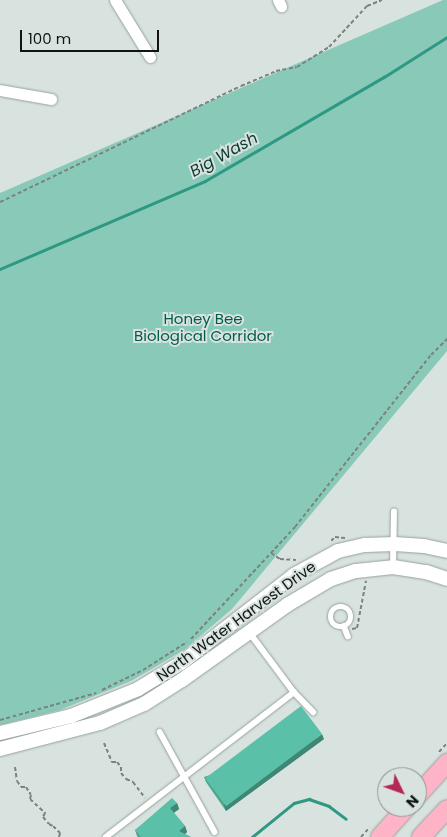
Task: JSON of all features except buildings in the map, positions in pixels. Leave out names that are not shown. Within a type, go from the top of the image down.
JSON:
[{"type":"main road","points":[[427,785],[447,763]]},
{"type":"main road","points":[[421,837],[447,809]]},
{"type":"main road","points":[[380,837],[398,817]]},
{"type":"street","points":[[114,0],[150,57]]},
{"type":"street","points":[[0,90],[51,99]]},
{"type":"street","name":"North Water Harvest Drive","points":[[0,733],[71,716],[138,689],[181,663],[308,566],[352,548],[395,544],[424,546],[447,551]]},
{"type":"street","name":"North Water Harvest Drive","points":[[0,750],[93,726],[144,704],[182,680],[248,631],[324,582],[346,574],[369,569],[394,567],[426,572],[447,580]]},
{"type":"lane","points":[[394,512],[394,567]]},
{"type":"lane","points":[[248,631],[294,692],[313,712]]},
{"type":"lane","points":[[106,837],[294,692]]},
{"type":"lane","points":[[160,732],[215,832]]},
{"type":"path","points":[[0,202],[241,86],[276,71],[297,66],[329,47],[367,6],[382,0]]},
{"type":"path","points":[[0,720],[101,691],[151,665],[190,640],[294,528],[431,355],[447,339]]},
{"type":"path","points":[[346,631],[357,628],[369,569]]},
{"type":"path","points":[[104,743],[112,762],[117,762],[121,767],[121,773],[126,779],[133,782],[150,803]]},
{"type":"path","points":[[15,767],[17,781],[21,787],[26,787],[31,795],[30,798],[44,813],[43,817],[60,833],[59,837]]},
{"type":"green space","name":"Honey Bee Biological Corridor","points":[[443,0],[447,0],[447,351],[232,609],[184,650],[131,681],[60,710],[0,725],[0,193]]},
{"type":"waterway","name":"Big Wash","points":[[0,269],[205,181],[384,77],[447,37]]},
{"type":"waterway","points":[[252,837],[294,803],[309,799],[329,806],[346,819]]}]
